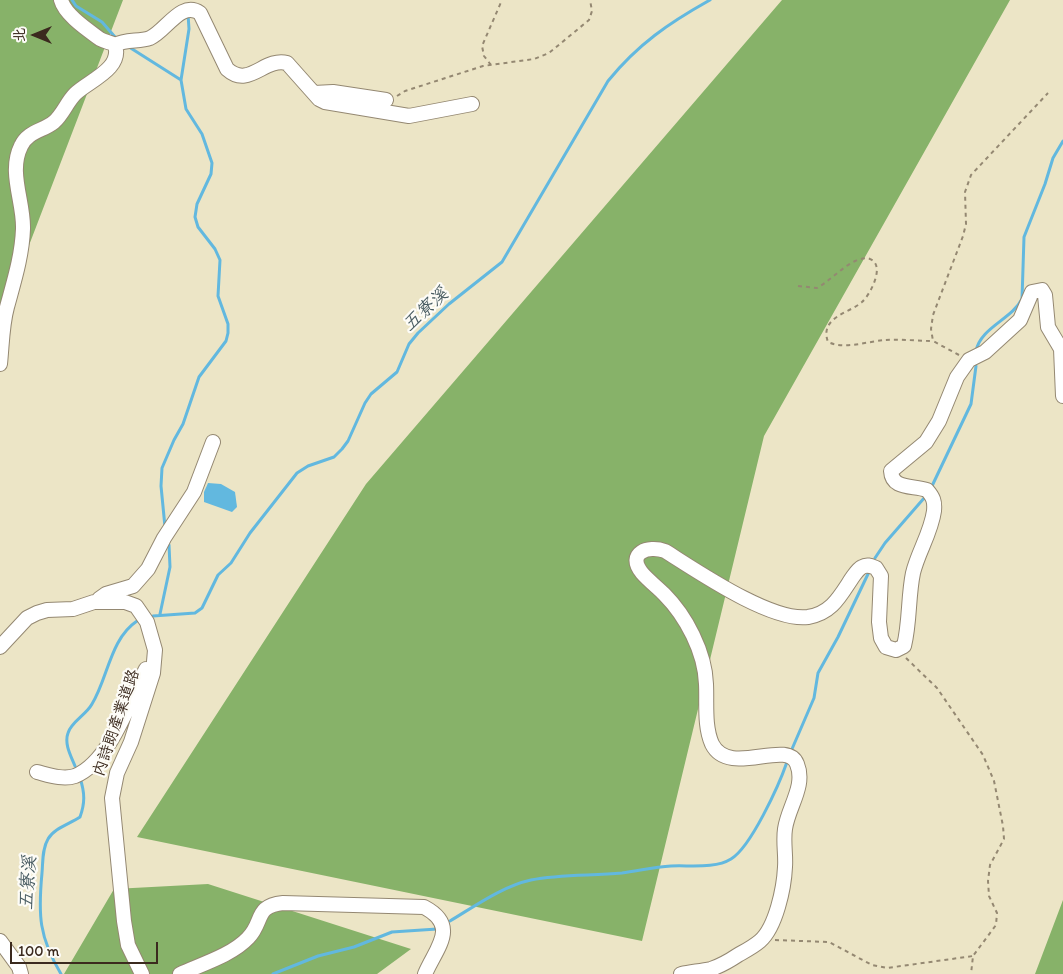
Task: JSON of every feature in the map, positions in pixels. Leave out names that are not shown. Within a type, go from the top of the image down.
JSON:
[{"type":"lane","points":[[61,0],[64,8],[71,15],[101,39],[115,45],[123,41],[152,37],[178,10],[190,7],[196,9],[200,13],[227,69],[232,74],[245,76],[271,64],[283,62],[293,69],[314,93],[325,102],[409,116],[472,104]]},
{"type":"lane","points":[[0,364],[4,321],[18,270],[23,231],[17,192],[19,151],[27,138],[56,120],[73,96],[108,70],[114,58],[115,45]]},
{"type":"lane","points":[[314,93],[324,91],[341,92],[386,100]]},
{"type":"lane","points":[[681,974],[712,969],[729,961],[761,940],[770,925],[782,890],[785,829],[799,784],[800,774],[796,762],[783,754],[735,759],[722,754],[713,745],[708,728],[703,665],[684,618],[673,602],[642,573],[637,563],[639,554],[644,549],[653,547],[665,551],[755,602],[775,612],[793,617],[808,617],[824,612],[836,603],[860,567],[867,565],[876,568],[881,576],[881,638],[886,647],[896,650],[904,646],[908,598],[914,570],[931,526],[934,499],[927,490],[896,484],[891,479],[891,471],[926,442],[939,421],[957,377],[969,360],[985,352],[1020,320],[1032,292],[1042,290],[1045,295],[1048,327],[1061,348],[1063,396]]},
{"type":"lane","points":[[94,602],[106,594],[133,586],[148,569],[168,532],[194,492],[212,442]]},
{"type":"lane","name":"內詩朗產業道路","points":[[0,647],[27,618],[37,613],[47,610],[73,609],[94,602],[125,602],[136,606],[147,622],[155,650],[153,673],[130,742],[116,773],[112,798],[124,922],[128,945],[142,974]]},
{"type":"lane","points":[[37,772],[64,778],[74,776],[91,763],[114,736],[155,650]]},
{"type":"lane","points":[[180,974],[239,946],[255,930],[264,908],[271,904],[283,903],[424,907],[436,913],[442,922],[444,936],[425,974]]},
{"type":"lane","points":[[0,941],[19,967],[21,974]]},
{"type":"path","points":[[492,65],[484,56],[482,46],[502,0]]},
{"type":"path","points":[[386,100],[405,91],[492,65],[534,59],[549,53],[589,20],[592,11],[590,0]]},
{"type":"path","points":[[934,341],[931,329],[934,316],[966,224],[967,183],[971,175],[1048,93]]},
{"type":"path","points":[[798,286],[817,288],[839,270],[856,261],[867,258],[874,260],[877,265],[877,273],[871,290],[863,302],[841,313],[835,319],[828,329],[826,336],[828,342],[835,345],[845,345],[887,340],[934,341],[969,360]]},
{"type":"path","points":[[896,650],[923,672],[937,688],[983,755],[994,781],[1004,839],[990,865],[988,881],[989,896],[996,913],[996,925],[973,956],[971,974]]},
{"type":"path","points":[[761,940],[830,942],[872,965],[887,968],[973,956]]},
{"type":"green space","points":[[0,0],[123,0],[0,321]]},
{"type":"green space","points":[[782,0],[1010,0],[764,436],[642,941],[137,837],[366,484]]},
{"type":"green space","points":[[208,884],[411,949],[377,974],[64,974],[114,889]]},
{"type":"green space","points":[[1063,900],[1063,974],[1035,974]]},
{"type":"water","points":[[208,483],[221,484],[235,492],[237,507],[232,512],[204,502],[204,492]]},
{"type":"waterway","points":[[72,0],[76,6],[102,22],[115,37]]},
{"type":"waterway","name":"五寮溪","points":[[153,616],[195,613],[202,608],[218,575],[231,563],[250,533],[297,473],[308,466],[334,457],[342,449],[348,441],[365,403],[371,394],[397,372],[409,344],[418,333],[449,304],[502,262],[608,81],[631,56],[655,35],[710,0]]},
{"type":"waterway","points":[[181,80],[189,29],[188,14]]},
{"type":"waterway","points":[[129,47],[181,80],[186,109],[202,134],[212,163],[211,174],[197,204],[195,217],[198,227],[215,249],[220,260],[218,296],[228,324],[226,341],[199,377],[183,424],[162,468],[161,486],[165,527]]},
{"type":"waterway","points":[[976,351],[983,336],[1011,312],[1022,299],[1024,237],[1053,158],[1063,141]]},
{"type":"waterway","points":[[932,486],[971,404],[976,366]]},
{"type":"waterway","points":[[875,558],[885,543],[925,497]]},
{"type":"waterway","points":[[160,614],[170,567],[169,545]]},
{"type":"waterway","points":[[792,749],[814,698],[818,673],[838,637],[868,574]]},
{"type":"waterway","name":"五寮溪","points":[[75,766],[67,746],[67,737],[70,729],[92,704],[115,648],[128,629],[137,621]]},
{"type":"waterway","points":[[450,921],[500,892],[531,880],[622,873],[665,867],[710,865],[725,862],[739,852],[747,842],[771,800],[787,762]]},
{"type":"waterway","name":"五寮溪","points":[[61,974],[48,949],[40,914],[43,856],[46,843],[51,835],[80,817],[84,798],[80,778]]},
{"type":"waterway","points":[[273,974],[318,956],[354,947],[392,932],[437,929]]}]
